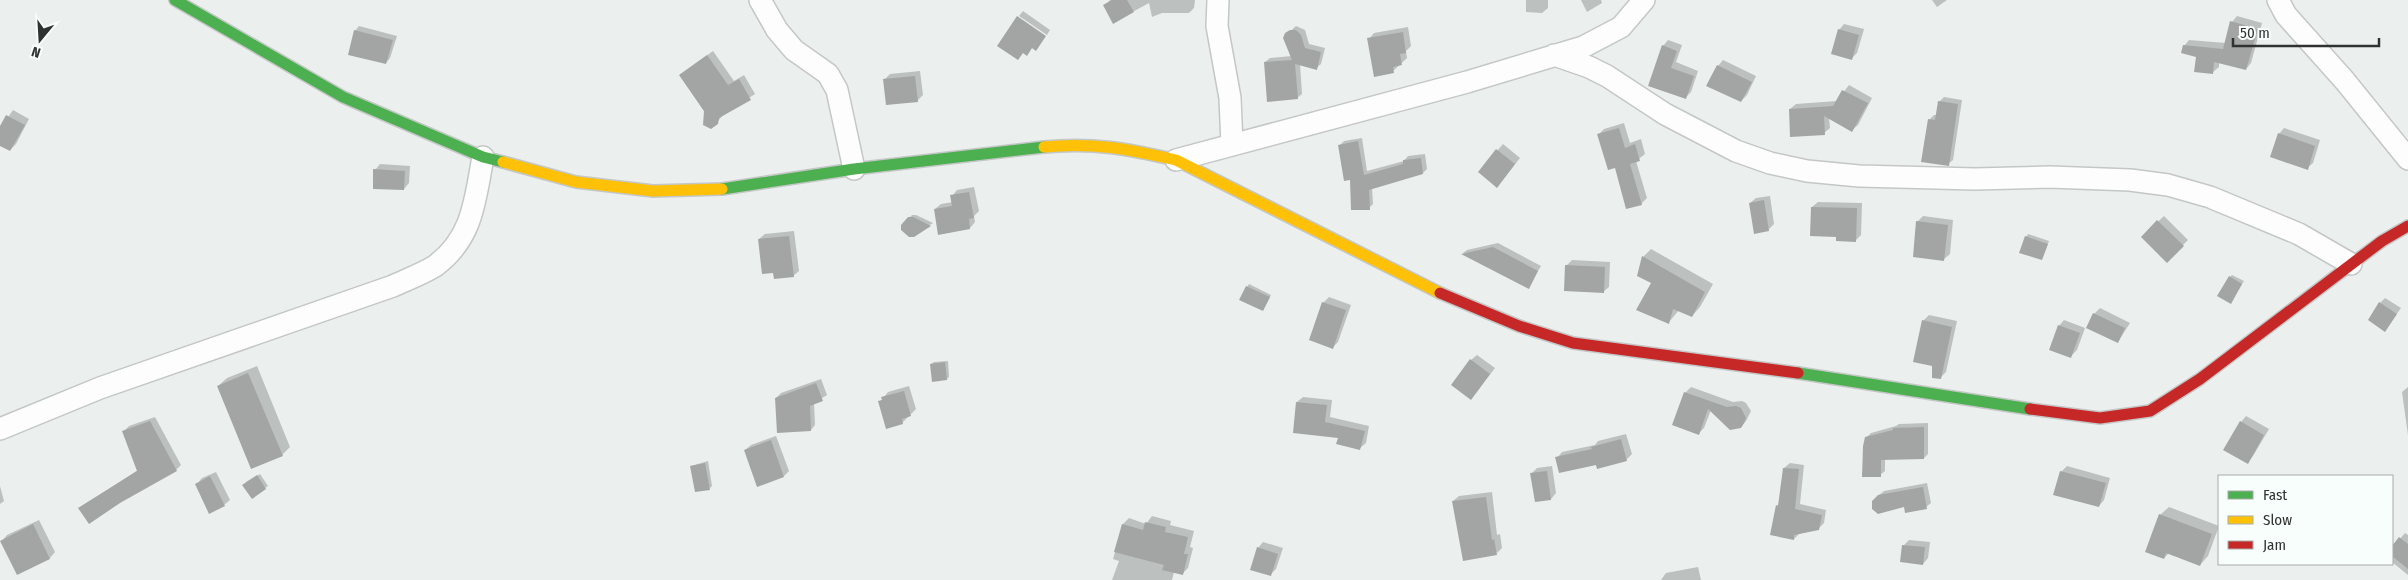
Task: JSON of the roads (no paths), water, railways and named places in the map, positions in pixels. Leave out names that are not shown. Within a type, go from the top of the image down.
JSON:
[{"type":"street","points":[[175,0],[344,97],[484,156],[576,182],[653,191],[728,188],[854,169],[1056,146],[1093,144],[1130,149],[1176,160],[1436,293],[1485,315],[1544,336],[1573,343],[1750,365],[2066,415],[2100,418],[2150,411],[2200,379],[2382,241],[2408,226]]},
{"type":"street","points":[[760,0],[777,30],[794,50],[828,74],[837,90],[854,169]]},
{"type":"street","points":[[1218,0],[1217,26],[1230,98],[1232,145]]},
{"type":"street","points":[[1176,160],[1467,82],[1583,47],[1621,27],[1644,0]]},
{"type":"street","points":[[2278,0],[2286,15],[2345,81],[2408,159]]},
{"type":"street","points":[[1554,56],[1589,67],[1607,76],[1665,114],[1736,151],[1770,163],[1807,171],[1859,176],[1975,179],[2060,177],[2130,180],[2168,184],[2210,197],[2299,234],[2351,264]]},
{"type":"street","points":[[0,429],[100,388],[393,286],[433,267],[454,250],[467,229],[484,156]]}]
